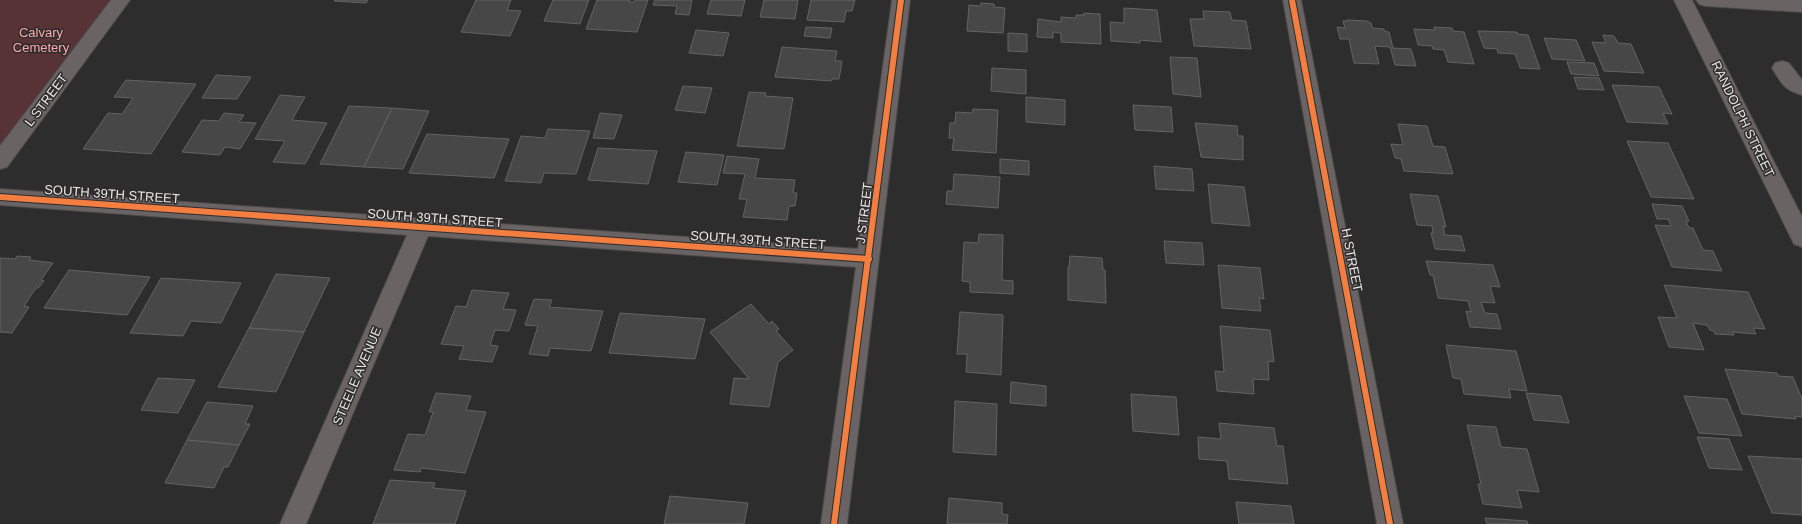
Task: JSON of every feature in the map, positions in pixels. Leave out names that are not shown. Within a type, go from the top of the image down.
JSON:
[{"type":"main road","name":"RANDOLPH STREET","points":[[1683,0],[1802,238]]},
{"type":"main road","points":[[1705,0],[1802,6]]},
{"type":"street","name":"L STREET","points":[[0,161],[121,0]]},
{"type":"street","name":"J STREET","points":[[834,524],[901,0]]},
{"type":"street","name":"H STREET","points":[[1292,0],[1390,524]]},
{"type":"street","points":[[1782,68],[1794,85],[1802,88]]},
{"type":"street","name":"SOUTH 39TH STREET","points":[[0,197],[869,259]]},
{"type":"street","name":"STEELE AVENUE","points":[[292,524],[421,228]]},
{"type":"green space","name":"Calvary Cemetery","points":[[0,0],[121,0],[0,161]]},
{"type":"building","points":[[368,0],[366,3],[334,1]]},
{"type":"building","points":[[476,0],[511,0],[507,10],[521,11],[510,36],[461,32]]},
{"type":"building","points":[[553,0],[589,0],[580,24],[544,21]]},
{"type":"building","points":[[597,0],[630,0],[629,2],[634,2],[635,0],[648,0],[637,32],[586,29]]},
{"type":"building","points":[[655,0],[692,0],[689,15],[675,14],[677,6],[653,5]]},
{"type":"building","points":[[711,0],[745,0],[741,16],[707,14]]},
{"type":"building","points":[[764,0],[798,0],[795,19],[760,17]]},
{"type":"building","points":[[811,0],[855,0],[852,11],[846,11],[844,22],[807,20]]},
{"type":"building","points":[[981,3],[994,4],[994,7],[1005,8],[1003,33],[967,31],[969,5],[981,6]]},
{"type":"building","points":[[1124,8],[1157,10],[1161,42],[1140,40],[1140,43],[1111,41],[1110,22],[1124,23]]},
{"type":"building","points":[[1203,11],[1230,12],[1232,20],[1246,21],[1251,49],[1194,46],[1190,19],[1204,19]]},
{"type":"building","points":[[1084,13],[1100,14],[1101,44],[1061,42],[1061,33],[1053,32],[1053,38],[1037,37],[1038,19],[1061,22],[1061,17],[1076,18],[1076,15],[1084,15]]},
{"type":"building","points":[[1343,21],[1366,21],[1371,23],[1372,28],[1384,29],[1384,31],[1389,32],[1393,48],[1411,49],[1416,66],[1395,65],[1390,47],[1375,46],[1379,64],[1354,63],[1349,39],[1340,39],[1337,27],[1345,28]]},
{"type":"building","points":[[806,27],[832,28],[830,38],[804,36]]},
{"type":"building","points":[[1434,27],[1452,28],[1453,31],[1464,32],[1474,64],[1448,62],[1444,50],[1433,49],[1432,46],[1418,45],[1414,29],[1435,30]]},
{"type":"building","points":[[696,30],[729,33],[723,56],[689,53]]},
{"type":"building","points":[[1478,31],[1517,32],[1517,34],[1528,35],[1540,69],[1520,68],[1515,54],[1498,53],[1497,49],[1484,48]]},
{"type":"building","points":[[1008,33],[1027,34],[1027,52],[1008,51]]},
{"type":"building","points":[[1603,35],[1614,36],[1618,43],[1631,44],[1644,73],[1604,71],[1592,42],[1606,43]]},
{"type":"building","points":[[1544,38],[1576,40],[1585,61],[1552,59]]},
{"type":"building","points":[[782,47],[837,51],[835,61],[842,61],[839,79],[832,79],[831,81],[775,77]]},
{"type":"building","points":[[1170,57],[1197,58],[1201,97],[1173,94]]},
{"type":"building","points":[[1567,62],[1594,63],[1599,76],[1571,74]]},
{"type":"building","points":[[992,68],[1026,70],[1026,94],[991,91]]},
{"type":"building","points":[[216,75],[251,77],[237,99],[202,98]]},
{"type":"building","points":[[1574,77],[1599,78],[1604,90],[1578,89]]},
{"type":"building","points":[[126,80],[196,84],[151,154],[83,149],[108,113],[122,114],[133,98],[114,97]]},
{"type":"building","points":[[1612,85],[1659,87],[1672,114],[1663,113],[1668,124],[1627,122]]},
{"type":"building","points":[[683,86],[712,88],[705,113],[675,110]]},
{"type":"building","points":[[749,92],[766,93],[765,96],[793,98],[784,149],[737,146]]},
{"type":"building","points":[[280,95],[305,97],[292,120],[327,123],[305,164],[273,162],[285,141],[255,139]]},
{"type":"building","points":[[1026,97],[1065,100],[1065,125],[1026,122]]},
{"type":"building","points":[[1133,105],[1171,107],[1173,132],[1135,130]]},
{"type":"building","points":[[349,106],[392,108],[364,167],[320,164]]},
{"type":"building","points":[[392,108],[429,111],[403,169],[364,167]]},
{"type":"building","points":[[973,109],[998,110],[996,153],[952,150],[954,138],[949,138],[950,123],[955,123],[956,112],[972,113]]},
{"type":"building","points":[[224,113],[244,115],[239,122],[256,123],[240,149],[225,147],[220,155],[182,152],[202,120],[219,121]]},
{"type":"building","points":[[600,113],[622,115],[614,139],[593,138]]},
{"type":"building","points":[[1195,123],[1237,126],[1238,136],[1243,136],[1243,160],[1201,157]]},
{"type":"building","points":[[1398,124],[1427,126],[1433,146],[1445,147],[1453,174],[1404,171],[1401,159],[1395,158],[1391,144],[1403,145]]},
{"type":"building","points":[[548,129],[590,131],[576,174],[544,173],[541,183],[505,181],[521,136],[545,138]]},
{"type":"building","points":[[427,134],[509,139],[494,178],[409,173]]},
{"type":"building","points":[[1627,141],[1668,143],[1694,199],[1651,197]]},
{"type":"building","points":[[598,148],[657,151],[648,184],[588,180]]},
{"type":"building","points":[[686,152],[724,155],[717,185],[678,182]]},
{"type":"building","points":[[727,156],[759,159],[755,178],[795,180],[793,193],[797,193],[795,206],[789,206],[787,220],[743,217],[747,199],[739,199],[745,174],[723,173]]},
{"type":"building","points":[[1000,159],[1029,161],[1029,175],[1000,173]]},
{"type":"building","points":[[1154,166],[1192,169],[1194,191],[1156,189]]},
{"type":"building","points":[[954,174],[1000,177],[998,208],[946,204],[947,191],[953,191]]},
{"type":"building","points":[[1208,184],[1244,187],[1250,226],[1212,223]]},
{"type":"building","points":[[1410,194],[1438,196],[1446,227],[1443,226],[1445,235],[1461,236],[1465,251],[1435,249],[1431,233],[1433,233],[1432,226],[1417,225]]},
{"type":"building","points":[[1652,204],[1682,206],[1689,221],[1686,221],[1689,228],[1693,228],[1703,250],[1713,251],[1722,271],[1672,267],[1655,225],[1671,226],[1668,219],[1657,219]]},
{"type":"building","points":[[979,234],[1003,235],[1002,280],[1013,281],[1013,294],[970,292],[970,282],[962,281],[964,242],[978,243]]},
{"type":"building","points":[[1164,241],[1202,243],[1204,265],[1166,263]]},
{"type":"building","points":[[17,256],[31,257],[29,260],[53,263],[41,280],[44,281],[38,288],[36,288],[24,306],[29,307],[12,333],[0,332],[0,258],[15,259]]},
{"type":"building","points":[[1070,256],[1102,258],[1103,270],[1105,270],[1106,303],[1068,300],[1068,267]]},
{"type":"building","points":[[1426,261],[1493,265],[1500,287],[1490,286],[1495,303],[1481,302],[1485,313],[1497,314],[1501,329],[1470,327],[1466,311],[1471,312],[1468,301],[1438,298],[1433,275],[1430,275]]},
{"type":"building","points":[[1218,265],[1260,268],[1264,299],[1259,298],[1261,311],[1222,308]]},
{"type":"building","points":[[69,270],[150,277],[127,315],[44,308]]},
{"type":"building","points":[[276,274],[330,278],[304,332],[249,328]]},
{"type":"building","points":[[161,278],[241,283],[221,323],[191,321],[183,336],[130,333]]},
{"type":"building","points":[[1664,285],[1748,292],[1765,329],[1753,328],[1756,334],[1733,332],[1734,335],[1715,334],[1714,331],[1710,330],[1707,325],[1693,323],[1704,350],[1669,347],[1658,317],[1677,318]]},
{"type":"building","points":[[472,290],[509,293],[503,309],[516,310],[509,331],[495,330],[490,345],[498,346],[492,362],[459,359],[464,346],[441,344],[456,306],[466,307]]},
{"type":"building","points":[[534,299],[552,300],[549,307],[603,311],[591,351],[550,348],[548,356],[529,354],[538,326],[525,325]]},
{"type":"building","points":[[751,304],[769,324],[772,321],[779,329],[776,331],[793,350],[778,362],[769,407],[730,404],[734,378],[749,379],[710,332]]},
{"type":"building","points":[[960,312],[1003,315],[1001,375],[966,372],[967,354],[957,354]]},
{"type":"building","points":[[620,313],[705,319],[695,359],[609,353]]},
{"type":"building","points":[[1220,326],[1270,330],[1274,362],[1268,361],[1269,380],[1253,379],[1254,394],[1217,391],[1215,371],[1224,372]]},
{"type":"building","points":[[249,328],[304,332],[276,392],[218,387]]},
{"type":"building","points":[[1446,345],[1516,351],[1527,391],[1509,389],[1511,398],[1464,394],[1461,379],[1453,378]]},
{"type":"building","points":[[1725,369],[1777,373],[1778,376],[1793,377],[1802,399],[1802,417],[1795,416],[1796,419],[1742,414]]},
{"type":"building","points":[[158,378],[195,380],[178,413],[141,410]]},
{"type":"building","points":[[1011,382],[1046,386],[1046,406],[1010,403]]},
{"type":"building","points":[[436,393],[471,396],[466,410],[486,412],[465,473],[421,468],[420,472],[394,470],[408,434],[425,435],[433,412],[429,412]]},
{"type":"building","points":[[1526,393],[1561,396],[1569,423],[1534,420]]},
{"type":"building","points":[[1131,394],[1176,397],[1179,435],[1133,431]]},
{"type":"building","points":[[1684,396],[1727,399],[1742,436],[1699,433]]},
{"type":"building","points":[[955,401],[997,404],[996,455],[953,452]]},
{"type":"building","points":[[207,402],[253,406],[245,424],[250,424],[239,445],[187,440]]},
{"type":"building","points":[[1219,423],[1274,428],[1277,446],[1283,446],[1288,484],[1229,479],[1227,461],[1199,459],[1198,437],[1221,439]]},
{"type":"building","points":[[1467,425],[1496,427],[1501,447],[1527,449],[1539,492],[1517,490],[1522,508],[1483,504],[1478,484],[1481,484]]},
{"type":"building","points":[[1697,437],[1729,439],[1742,470],[1709,468]]},
{"type":"building","points":[[187,440],[239,445],[228,467],[224,467],[214,488],[165,483]]},
{"type":"building","points":[[1748,456],[1802,459],[1802,515],[1772,513]]},
{"type":"building","points":[[390,480],[435,483],[433,488],[466,491],[455,524],[373,524]]},
{"type":"building","points":[[670,496],[748,503],[744,524],[664,524]]},
{"type":"building","points":[[949,498],[1002,503],[1002,514],[1008,515],[1007,524],[947,524]]},
{"type":"building","points":[[1236,502],[1291,506],[1294,524],[1239,524]]},
{"type":"building","points":[[1485,518],[1527,521],[1528,524],[1487,524]]},
{"type":"cycle path","points":[[834,524],[901,0]]},
{"type":"cycle path","points":[[1292,0],[1390,524]]},
{"type":"cycle path","points":[[0,197],[869,259]]}]
